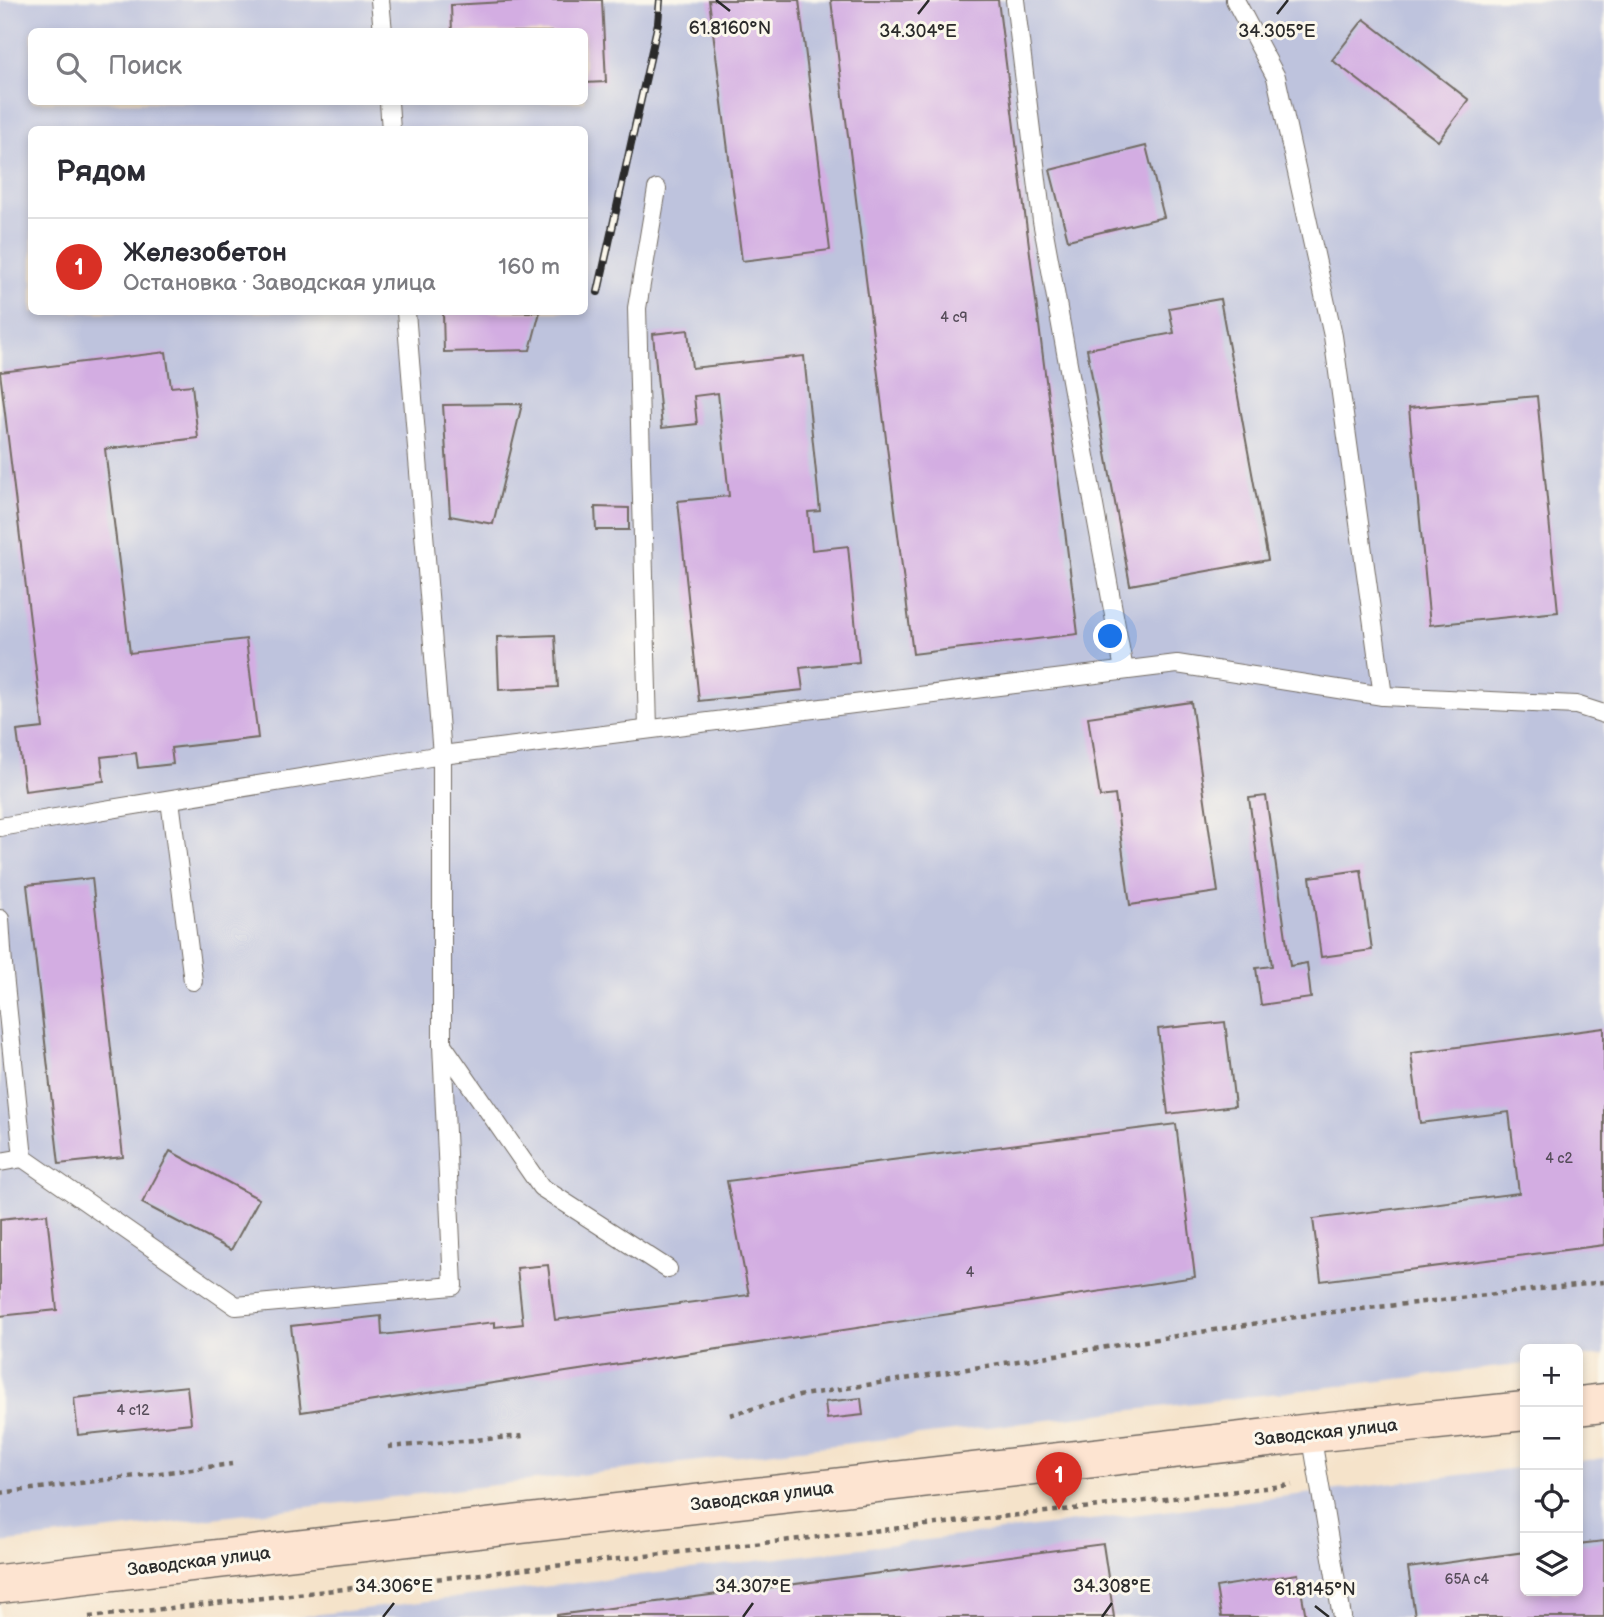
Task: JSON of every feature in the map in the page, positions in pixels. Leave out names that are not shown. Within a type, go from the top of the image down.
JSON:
[{"type":"main road","points":[[1583,1405],[1604,1403]]},
{"type":"main road","name":"Заводская улица","points":[[0,1584],[1311,1433],[1520,1412]]},
{"type":"lane","points":[[380,0],[383,28]]},
{"type":"lane","points":[[1015,0],[1042,221],[1124,670]]},
{"type":"lane","points":[[1235,0],[1276,77],[1333,336],[1383,696]]},
{"type":"lane","points":[[389,105],[391,126]]},
{"type":"lane","points":[[648,729],[637,308],[657,189]]},
{"type":"lane","points":[[0,1162],[23,1158],[236,1306],[453,1286],[442,1044],[442,755],[406,315]]},
{"type":"lane","points":[[0,827],[442,755],[1177,664],[1383,696],[1576,705],[1604,714]]},
{"type":"lane","points":[[170,800],[193,981]]},
{"type":"lane","points":[[0,919],[2,965],[23,1158]]},
{"type":"lane","points":[[442,1044],[541,1187],[668,1269]]},
{"type":"lane","points":[[1311,1433],[1342,1617]]},
{"type":"path","points":[[730,1415],[803,1395],[1315,1314],[1604,1282]]},
{"type":"path","points":[[388,1447],[524,1436]]},
{"type":"path","points":[[0,1493],[232,1464]]},
{"type":"path","points":[[89,1617],[1319,1482]]},
{"type":"shaded area","points":[[0,0],[1604,0],[1604,1355],[1583,1357],[1583,1344],[1520,1344],[1520,1365],[0,1543]]},
{"type":"shaded area","points":[[1604,1458],[1604,1617],[297,1617],[1520,1468],[1520,1596],[1583,1596],[1583,1460]]},
{"type":"building","points":[[602,0],[606,82],[588,83],[588,28],[452,28],[451,5]]},
{"type":"building","points":[[709,0],[799,0],[830,250],[742,261]]},
{"type":"building","points":[[831,0],[998,0],[1078,634],[913,654]]},
{"type":"building","points":[[1364,19],[1469,100],[1438,141],[1332,60]]},
{"type":"building","points":[[1146,146],[1164,217],[1068,240],[1050,170]]},
{"type":"building","points":[[1220,299],[1268,560],[1130,585],[1087,349],[1174,333],[1169,308]]},
{"type":"building","points":[[443,315],[539,315],[530,350],[444,352]]},
{"type":"building","points":[[688,330],[692,368],[804,356],[820,511],[808,512],[812,550],[848,546],[859,662],[800,668],[803,690],[699,701],[678,501],[729,496],[718,393],[694,396],[697,424],[662,428],[653,334]]},
{"type":"building","points":[[166,352],[171,387],[192,385],[198,438],[105,449],[130,653],[246,639],[258,738],[171,748],[173,764],[138,768],[136,753],[101,757],[104,781],[25,791],[17,731],[43,728],[0,372]]},
{"type":"building","points":[[1537,396],[1558,612],[1430,625],[1409,408]]},
{"type":"building","points":[[522,404],[493,524],[450,516],[443,405]]},
{"type":"building","points":[[595,507],[629,508],[629,530],[596,530]]},
{"type":"building","points":[[555,635],[558,687],[499,690],[497,637]]},
{"type":"building","points":[[1191,702],[1218,892],[1130,905],[1115,795],[1100,797],[1088,717]]},
{"type":"building","points":[[1266,796],[1290,966],[1307,963],[1311,998],[1261,1005],[1256,968],[1272,966],[1249,798]]},
{"type":"building","points":[[1361,870],[1372,950],[1321,957],[1310,877]]},
{"type":"building","points":[[92,878],[123,1157],[59,1164],[27,885]]},
{"type":"building","points":[[1225,1022],[1235,1106],[1168,1114],[1158,1029]]},
{"type":"building","points":[[1604,1028],[1604,1245],[1321,1281],[1313,1219],[1519,1193],[1509,1112],[1420,1123],[1411,1053]]},
{"type":"building","points":[[1176,1124],[1195,1277],[301,1412],[291,1326],[381,1316],[382,1335],[495,1322],[495,1327],[523,1324],[517,1268],[548,1265],[555,1320],[749,1295],[727,1181]]},
{"type":"building","points":[[170,1151],[259,1199],[231,1250],[142,1203]]},
{"type":"building","points":[[47,1214],[57,1310],[0,1316],[0,1219]]},
{"type":"building","points":[[187,1386],[191,1423],[78,1435],[74,1398]]},
{"type":"building","points":[[861,1398],[863,1415],[827,1419],[825,1402]]},
{"type":"building","points":[[1604,1541],[1604,1617],[1415,1617],[1408,1568],[1520,1553],[1520,1596],[1583,1596],[1583,1543]]},
{"type":"building","points":[[1103,1544],[1114,1617],[557,1617],[557,1615]]},
{"type":"building","points":[[1298,1574],[1306,1617],[1221,1617],[1216,1587]]},
{"type":"railway","points":[[598,292],[658,23],[660,0]]},
{"type":"place","name":"Железобетон","points":[[1059,1510]]}]
